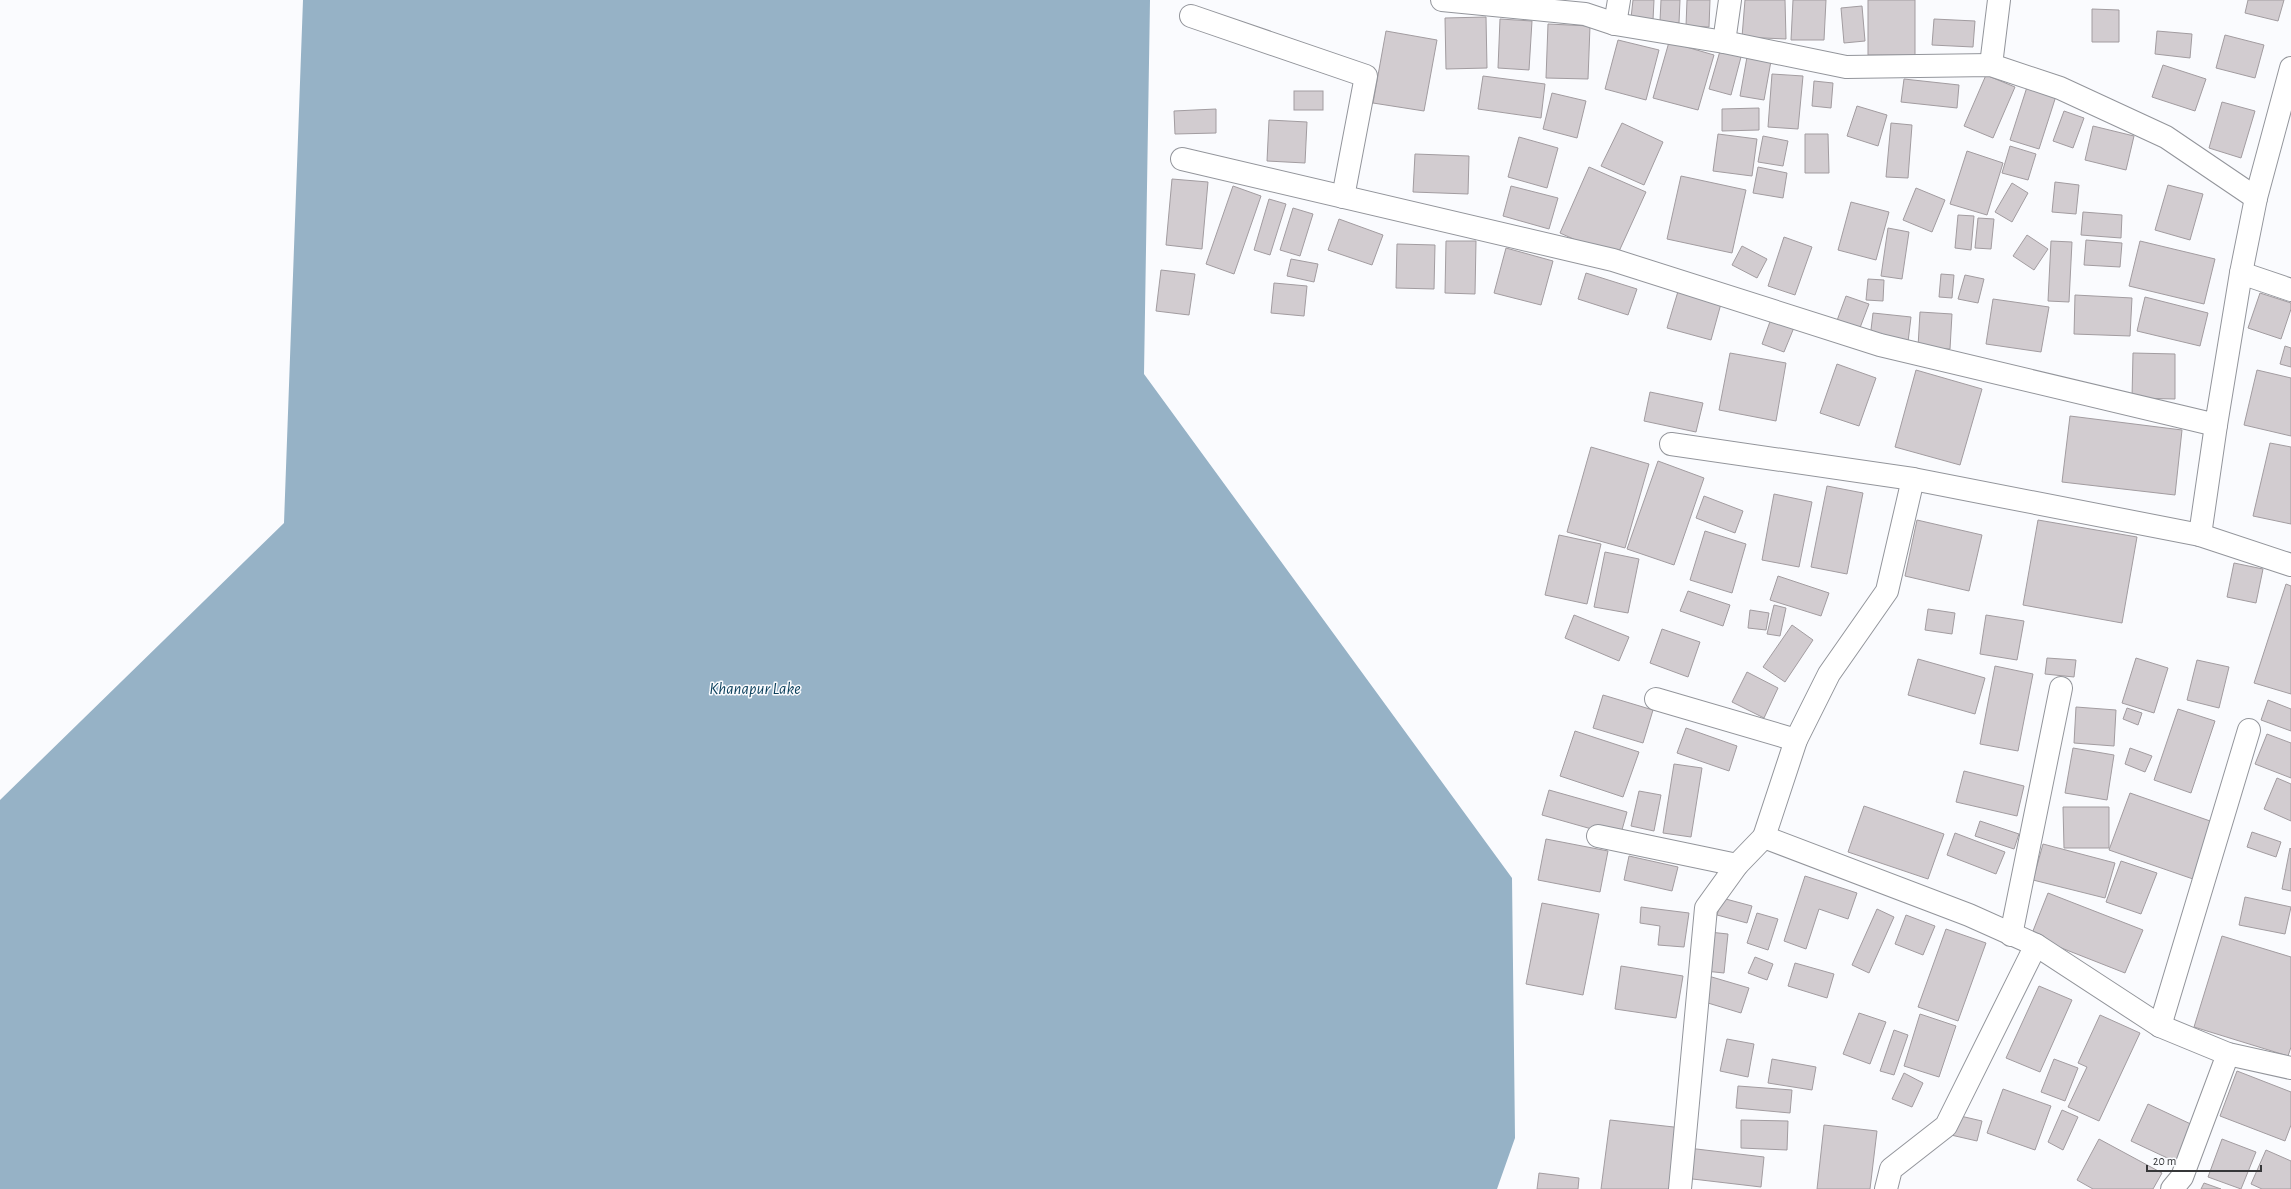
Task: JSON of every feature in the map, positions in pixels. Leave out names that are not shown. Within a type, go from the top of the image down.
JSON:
[{"type":"street","points":[[1442,0],[1586,14],[1615,24],[1724,42],[1846,67],[1992,65],[2060,88],[2166,137],[2256,198]]},
{"type":"street","points":[[1615,24],[1619,0]]},
{"type":"street","points":[[1724,42],[1730,0]]},
{"type":"street","points":[[1992,65],[1999,0]]},
{"type":"street","points":[[1191,16],[1366,76],[1343,197]]},
{"type":"street","points":[[2200,535],[2216,424],[2241,273],[2256,198],[2290,71]]},
{"type":"street","points":[[1182,159],[1613,260],[1880,345],[2216,424]]},
{"type":"street","points":[[2241,273],[2291,290]]},
{"type":"street","points":[[1671,444],[1913,478],[2200,535],[2291,565]]},
{"type":"street","points":[[1680,1189],[1706,908],[1737,865],[1764,837],[1796,740],[1829,674],[1887,591],[1913,478]]},
{"type":"street","points":[[2011,935],[2061,688]]},
{"type":"street","points":[[1656,699],[1796,740]]},
{"type":"street","points":[[2160,1026],[2249,730]]},
{"type":"street","points":[[1598,836],[1737,865]]},
{"type":"street","points":[[1764,837],[1969,915],[2036,945],[2160,1026],[2228,1054],[2291,1068]]},
{"type":"street","points":[[1886,1189],[1892,1169],[1946,1126],[2036,945]]},
{"type":"street","points":[[2172,1189],[2182,1177],[2228,1054]]},
{"type":"water","name":"Khanapur Lake","points":[[303,0],[1150,0],[1144,374],[1512,878],[1515,1138],[1497,1189],[0,1189],[0,800],[284,523]]},
{"type":"building","points":[[1633,0],[1654,0],[1653,20],[1631,18]]},
{"type":"building","points":[[1661,0],[1680,0],[1679,23],[1660,21]]},
{"type":"building","points":[[1687,0],[1710,0],[1709,27],[1686,26]]},
{"type":"building","points":[[1745,0],[1785,0],[1786,39],[1742,37]]},
{"type":"building","points":[[1793,0],[1826,0],[1824,40],[1791,40]]},
{"type":"building","points":[[1868,0],[1915,0],[1915,55],[1868,55]]},
{"type":"building","points":[[2248,0],[2284,0],[2278,21],[2245,13]]},
{"type":"building","points":[[1862,6],[1865,41],[1844,43],[1841,8]]},
{"type":"building","points":[[2092,9],[2119,10],[2119,42],[2092,42]]},
{"type":"building","points":[[1486,17],[1487,68],[1446,69],[1445,18]]},
{"type":"building","points":[[1500,19],[1532,21],[1529,70],[1498,68]]},
{"type":"building","points":[[1934,19],[1975,21],[1973,47],[1932,45]]},
{"type":"building","points":[[1548,24],[1590,26],[1588,79],[1546,78]]},
{"type":"building","points":[[1386,31],[1437,40],[1424,111],[1373,103]]},
{"type":"building","points":[[2157,31],[2192,34],[2190,58],[2155,54]]},
{"type":"building","points":[[2225,35],[2264,45],[2255,78],[2216,68]]},
{"type":"building","points":[[1618,40],[1659,50],[1646,100],[1605,89]]},
{"type":"building","points":[[1669,42],[1714,55],[1698,110],[1653,98]]},
{"type":"building","points":[[1720,51],[1741,57],[1731,95],[1709,89]]},
{"type":"building","points":[[1747,57],[1771,61],[1764,100],[1740,96]]},
{"type":"building","points":[[2163,65],[2206,79],[2195,111],[2152,97]]},
{"type":"building","points":[[1772,74],[1803,76],[1798,129],[1768,127]]},
{"type":"building","points":[[1986,75],[2015,87],[1993,138],[1964,126]]},
{"type":"building","points":[[1483,76],[1545,84],[1541,118],[1478,109]]},
{"type":"building","points":[[1904,79],[1959,85],[1957,108],[1901,102]]},
{"type":"building","points":[[1814,81],[1833,83],[1831,108],[1812,106]]},
{"type":"building","points":[[2027,87],[2056,96],[2039,149],[2010,140]]},
{"type":"building","points":[[1294,91],[1323,91],[1323,110],[1294,110]]},
{"type":"building","points":[[1552,93],[1586,101],[1577,138],[1543,129]]},
{"type":"building","points":[[2222,102],[2255,111],[2241,158],[2209,148]]},
{"type":"building","points":[[1857,106],[1887,115],[1878,146],[1847,136]]},
{"type":"building","points":[[1759,108],[1759,130],[1722,131],[1722,109]]},
{"type":"building","points":[[1216,109],[1216,133],[1175,134],[1174,111]]},
{"type":"building","points":[[2064,111],[2084,118],[2073,148],[2053,141]]},
{"type":"building","points":[[1269,120],[1307,122],[1305,163],[1267,161]]},
{"type":"building","points":[[1622,123],[1663,142],[1644,185],[1601,166]]},
{"type":"building","points":[[1891,123],[1912,125],[1908,178],[1886,177]]},
{"type":"building","points":[[2093,126],[2134,136],[2126,170],[2085,160]]},
{"type":"building","points":[[1718,134],[1757,139],[1752,176],[1713,171]]},
{"type":"building","points":[[1805,134],[1828,134],[1829,173],[1805,173]]},
{"type":"building","points":[[1763,136],[1788,141],[1783,166],[1758,162]]},
{"type":"building","points":[[1519,137],[1558,148],[1547,188],[1508,177]]},
{"type":"building","points":[[2010,146],[2036,154],[2028,180],[2002,173]]},
{"type":"building","points":[[1967,151],[2003,163],[1987,215],[1950,204]]},
{"type":"building","points":[[1415,154],[1469,156],[1468,194],[1413,192]]},
{"type":"building","points":[[1589,167],[1646,192],[1616,258],[1560,233]]},
{"type":"building","points":[[1758,167],[1787,173],[1783,198],[1753,193]]},
{"type":"building","points":[[1681,176],[1746,190],[1732,253],[1667,239]]},
{"type":"building","points":[[1172,179],[1208,182],[1202,249],[1166,245]]},
{"type":"building","points":[[2055,182],[2079,185],[2076,214],[2052,212]]},
{"type":"building","points":[[2012,183],[2028,193],[2012,222],[1995,212]]},
{"type":"building","points":[[2168,185],[2203,194],[2190,240],[2155,230]]},
{"type":"building","points":[[1233,186],[1261,196],[1234,274],[1206,264]]},
{"type":"building","points":[[1511,186],[1558,198],[1549,229],[1503,216]]},
{"type":"building","points":[[1916,188],[1945,200],[1932,232],[1903,220]]},
{"type":"building","points":[[1269,199],[1286,204],[1270,255],[1254,250]]},
{"type":"building","points":[[1851,202],[1889,212],[1876,260],[1838,250]]},
{"type":"building","points":[[1293,208],[1313,214],[1300,256],[1280,250]]},
{"type":"building","points":[[2083,212],[2122,215],[2121,238],[2081,235]]},
{"type":"building","points":[[1958,215],[1974,216],[1971,250],[1955,248]]},
{"type":"building","points":[[1978,218],[1994,219],[1991,249],[1975,248]]},
{"type":"building","points":[[1339,219],[1383,235],[1372,265],[1328,250]]},
{"type":"building","points":[[1888,228],[1909,232],[1902,279],[1881,276]]},
{"type":"building","points":[[2027,235],[2048,249],[2034,270],[2013,256]]},
{"type":"building","points":[[1784,237],[1812,247],[1795,295],[1768,286]]},
{"type":"building","points":[[2086,240],[2122,243],[2120,267],[2084,265]]},
{"type":"building","points":[[1446,241],[1476,241],[1475,294],[1445,293]]},
{"type":"building","points":[[2051,241],[2072,242],[2069,302],[2048,301]]},
{"type":"building","points":[[2140,241],[2215,259],[2204,304],[2129,286]]},
{"type":"building","points":[[1397,244],[1435,245],[1434,289],[1396,288]]},
{"type":"building","points":[[1742,246],[1767,259],[1757,278],[1732,265]]},
{"type":"building","points":[[1506,248],[1553,261],[1541,305],[1494,293]]},
{"type":"building","points":[[1291,259],[1318,264],[1314,282],[1287,276]]},
{"type":"building","points":[[1161,270],[1195,274],[1189,315],[1156,311]]},
{"type":"building","points":[[1586,273],[1637,289],[1628,315],[1578,299]]},
{"type":"building","points":[[1941,274],[1954,275],[1952,298],[1939,297]]},
{"type":"building","points":[[1965,275],[1984,279],[1978,303],[1958,299]]},
{"type":"building","points":[[1868,279],[1884,280],[1883,301],[1866,300]]},
{"type":"building","points":[[1274,283],[1307,286],[1304,316],[1271,313]]},
{"type":"building","points":[[1679,288],[1722,300],[1711,340],[1667,328]]},
{"type":"building","points":[[2260,293],[2291,303],[2291,309],[2281,339],[2248,328]]},
{"type":"building","points":[[2075,295],[2132,298],[2130,336],[2074,334]]},
{"type":"building","points":[[1846,296],[1869,304],[1858,333],[1835,326]]},
{"type":"building","points":[[2145,297],[2208,313],[2200,346],[2137,331]]},
{"type":"building","points":[[1993,299],[2049,307],[2041,352],[1986,344]]},
{"type":"building","points":[[1920,312],[1952,314],[1950,349],[1918,347]]},
{"type":"building","points":[[1873,313],[1911,317],[1908,342],[1870,338]]},
{"type":"building","points":[[1772,316],[1795,325],[1784,352],[1762,344]]},
{"type":"building","points":[[2285,346],[2291,348],[2291,367],[2280,364]]},
{"type":"building","points":[[1730,353],[1786,363],[1776,421],[1719,410]]},
{"type":"building","points":[[2133,353],[2175,354],[2175,399],[2132,398]]},
{"type":"building","points":[[1837,364],[1876,378],[1859,426],[1820,413]]},
{"type":"building","points":[[1916,370],[1982,389],[1960,465],[1895,447]]},
{"type":"building","points":[[2257,370],[2291,378],[2291,436],[2244,425]]},
{"type":"building","points":[[1650,392],[1703,403],[1696,432],[1644,421]]},
{"type":"building","points":[[2070,416],[2182,430],[2175,495],[2062,482]]},
{"type":"building","points":[[2270,443],[2291,447],[2291,524],[2253,516]]},
{"type":"building","points":[[1591,447],[1649,464],[1625,548],[1567,532]]},
{"type":"building","points":[[1658,461],[1704,478],[1674,565],[1627,549]]},
{"type":"building","points":[[1827,486],[1863,493],[1847,574],[1811,567]]},
{"type":"building","points":[[1774,494],[1812,502],[1799,567],[1762,560]]},
{"type":"building","points":[[1704,496],[1743,511],[1735,533],[1696,518]]},
{"type":"building","points":[[1917,520],[1982,535],[1969,591],[1905,576]]},
{"type":"building","points":[[2038,520],[2137,537],[2122,623],[2023,605]]},
{"type":"building","points":[[1705,531],[1746,544],[1732,593],[1690,580]]},
{"type":"building","points":[[1559,535],[1601,544],[1587,604],[1545,595]]},
{"type":"building","points":[[1605,552],[1639,559],[1628,613],[1594,607]]},
{"type":"building","points":[[2234,563],[2263,569],[2256,603],[2227,597]]},
{"type":"building","points":[[1778,576],[1829,593],[1821,616],[1770,600]]},
{"type":"building","points":[[2286,584],[2291,586],[2291,694],[2254,683]]},
{"type":"building","points":[[1688,591],[1730,605],[1723,626],[1680,611]]},
{"type":"building","points":[[1774,605],[1786,608],[1780,636],[1767,634]]},
{"type":"building","points":[[1928,609],[1955,613],[1952,634],[1925,630]]},
{"type":"building","points":[[1750,610],[1769,613],[1766,630],[1748,628]]},
{"type":"building","points":[[1574,615],[1629,637],[1619,661],[1565,638]]},
{"type":"building","points":[[1986,615],[2024,621],[2017,660],[1980,654]]},
{"type":"building","points":[[1792,625],[1813,640],[1785,682],[1763,667]]},
{"type":"building","points":[[1662,629],[1700,642],[1688,677],[1650,663]]},
{"type":"building","points":[[2047,658],[2076,660],[2074,677],[2045,674]]},
{"type":"building","points":[[2136,658],[2168,668],[2154,713],[2122,703]]},
{"type":"building","points":[[1918,659],[1985,678],[1975,714],[1908,695]]},
{"type":"building","points":[[2197,660],[2229,667],[2219,708],[2187,700]]},
{"type":"building","points":[[1995,666],[2033,674],[2018,751],[1980,744]]},
{"type":"building","points":[[1747,672],[1778,688],[1764,718],[1732,702]]},
{"type":"building","points":[[1603,695],[1653,710],[1643,743],[1593,728]]},
{"type":"building","points":[[2268,700],[2291,709],[2291,731],[2261,720]]},
{"type":"building","points":[[2076,707],[2116,710],[2114,746],[2074,743]]},
{"type":"building","points":[[2127,708],[2142,713],[2138,725],[2123,719]]},
{"type":"building","points":[[2178,709],[2215,721],[2191,793],[2154,780]]},
{"type":"building","points":[[1686,728],[1737,746],[1729,771],[1677,753]]},
{"type":"building","points":[[1575,731],[1639,752],[1623,797],[1560,776]]},
{"type":"building","points":[[2267,734],[2291,743],[2291,778],[2255,764]]},
{"type":"building","points":[[2073,748],[2114,755],[2107,800],[2065,793]]},
{"type":"building","points":[[2130,748],[2152,756],[2145,772],[2125,764]]},
{"type":"building","points":[[1674,764],[1702,768],[1691,837],[1663,833]]},
{"type":"building","points":[[1964,771],[2024,786],[2017,816],[1956,802]]},
{"type":"building","points":[[2277,778],[2291,784],[2291,821],[2264,809]]},
{"type":"building","points":[[1549,790],[1627,812],[1620,837],[1542,815]]},
{"type":"building","points":[[1639,791],[1661,795],[1654,831],[1631,826]]},
{"type":"building","points":[[2130,793],[2213,822],[2193,879],[2109,850]]},
{"type":"building","points":[[1864,806],[1944,834],[1928,879],[1848,852]]},
{"type":"building","points":[[2063,807],[2109,807],[2109,848],[2064,848]]},
{"type":"building","points":[[1980,821],[2019,834],[2014,849],[1975,836]]},
{"type":"building","points":[[2252,832],[2281,842],[2276,857],[2247,847]]},
{"type":"building","points":[[1955,833],[2005,852],[1996,874],[1947,855]]},
{"type":"building","points":[[1546,839],[1608,851],[1600,892],[1538,880]]},
{"type":"building","points":[[2043,844],[2115,863],[2105,898],[2033,880]]},
{"type":"building","points":[[2290,848],[2291,849],[2291,891],[2282,889]]},
{"type":"building","points":[[1629,856],[1678,867],[1672,891],[1624,880]]},
{"type":"building","points":[[2121,861],[2157,873],[2141,914],[2106,902]]},
{"type":"building","points":[[1805,876],[1857,893],[1848,919],[1819,909],[1806,949],[1784,941]]},
{"type":"building","points":[[2048,893],[2143,930],[2125,973],[2031,936]]},
{"type":"building","points":[[2245,897],[2291,907],[2285,934],[2239,925]]},
{"type":"building","points":[[1722,898],[1752,906],[1747,923],[1717,915]]},
{"type":"building","points":[[1542,903],[1599,914],[1583,995],[1526,984]]},
{"type":"building","points":[[1641,907],[1689,913],[1684,947],[1658,945],[1660,926],[1640,923]]},
{"type":"building","points":[[1877,909],[1894,917],[1869,973],[1852,965]]},
{"type":"building","points":[[1757,913],[1778,919],[1768,950],[1747,943]]},
{"type":"building","points":[[1906,915],[1935,926],[1923,955],[1895,944]]},
{"type":"building","points":[[1946,929],[1986,943],[1958,1021],[1918,1007]]},
{"type":"building","points":[[1709,932],[1728,934],[1724,973],[1705,971]]},
{"type":"building","points":[[2222,936],[2291,957],[2291,1047],[2288,1056],[2194,1027]]},
{"type":"building","points":[[1755,957],[1773,964],[1767,980],[1748,973]]},
{"type":"building","points":[[1795,963],[1834,974],[1827,998],[1788,986]]},
{"type":"building","points":[[1621,966],[1683,976],[1676,1018],[1615,1009]]},
{"type":"building","points":[[1705,975],[1749,988],[1741,1013],[1698,1000]]},
{"type":"building","points":[[2039,986],[2072,1000],[2040,1072],[2006,1058]]},
{"type":"building","points":[[1859,1013],[1886,1022],[1870,1064],[1843,1054]]},
{"type":"building","points":[[1920,1014],[1956,1026],[1939,1077],[1904,1066]]},
{"type":"building","points":[[2100,1015],[2140,1033],[2099,1121],[2068,1107],[2087,1067],[2078,1063]]},
{"type":"building","points":[[1894,1030],[1908,1035],[1894,1075],[1880,1071]]},
{"type":"building","points":[[1727,1039],[1754,1044],[1748,1077],[1720,1071]]},
{"type":"building","points":[[1772,1059],[1816,1067],[1812,1090],[1768,1083]]},
{"type":"building","points":[[2054,1059],[2078,1068],[2065,1101],[2041,1092]]},
{"type":"building","points":[[2237,1071],[2291,1092],[2291,1125],[2285,1141],[2220,1116]]},
{"type":"building","points":[[1904,1073],[1923,1083],[1912,1107],[1892,1099]]},
{"type":"building","points":[[1738,1086],[1792,1090],[1790,1113],[1736,1108]]},
{"type":"building","points":[[2003,1089],[2051,1106],[2035,1150],[1987,1133]]},
{"type":"building","points":[[2148,1104],[2195,1126],[2178,1163],[2131,1141]]},
{"type":"building","points":[[2062,1110],[2078,1117],[2063,1150],[2048,1142]]},
{"type":"building","points":[[1956,1115],[1982,1121],[1977,1141],[1951,1135]]},
{"type":"building","points":[[1610,1120],[1683,1128],[1676,1189],[1601,1189]]},
{"type":"building","points":[[1741,1120],[1788,1121],[1787,1150],[1741,1148]]},
{"type":"building","points":[[1824,1125],[1877,1131],[1870,1189],[1817,1189]]},
{"type":"building","points":[[2099,1139],[2162,1173],[2153,1189],[2093,1189],[2077,1180]]},
{"type":"building","points":[[2222,1139],[2256,1152],[2241,1189],[2208,1177]]},
{"type":"building","points":[[1688,1148],[1764,1157],[1761,1187],[1684,1178]]},
{"type":"building","points":[[2266,1150],[2291,1161],[2291,1189],[2262,1189],[2251,1184]]},
{"type":"building","points":[[1539,1173],[1579,1178],[1578,1189],[1537,1189]]},
{"type":"building","points":[[2204,1183],[2221,1189],[2201,1189]]}]
